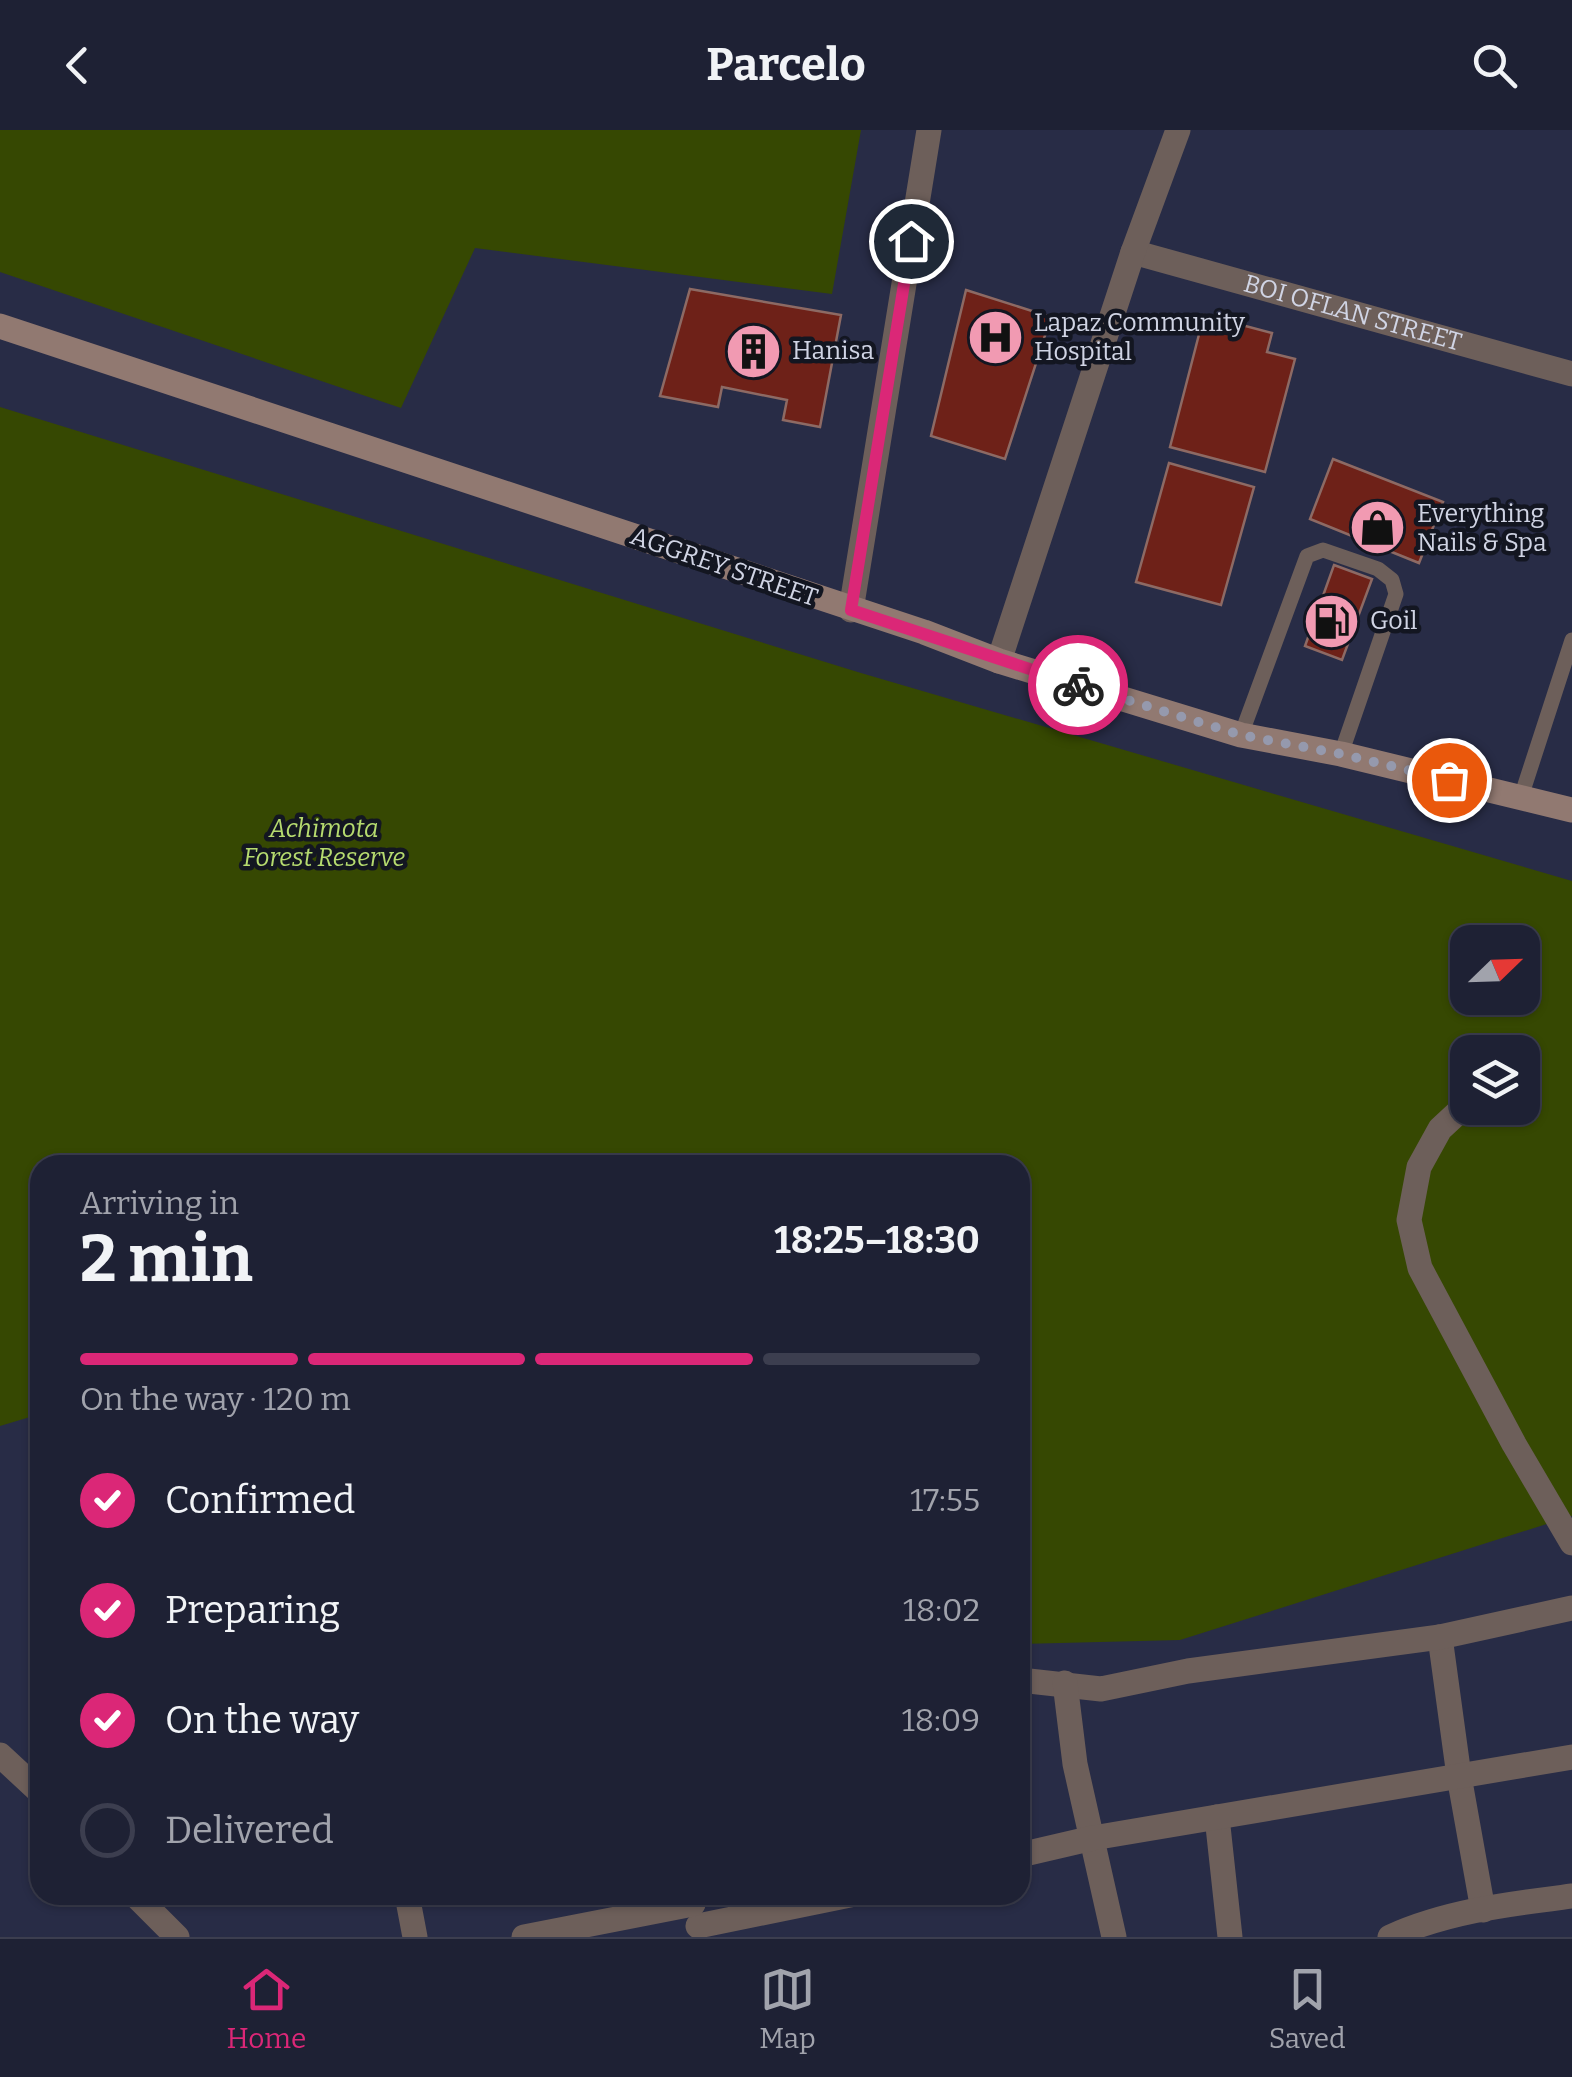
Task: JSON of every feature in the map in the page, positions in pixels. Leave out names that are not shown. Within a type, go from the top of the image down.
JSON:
[{"type":"main road","name":"AGGREY STREET","points":[[0,326],[924,632],[999,661],[1241,735],[1341,754],[1572,810]]},
{"type":"street","points":[[851,610],[929,130]]},
{"type":"street","points":[[999,661],[1133,252],[1178,130]]},
{"type":"street","name":"BOI OFLAN STREET","points":[[1133,252],[1572,374]]},
{"type":"street","points":[[1450,1120],[1440,1129],[1420,1167],[1408,1220],[1420,1268],[1572,1543]]},
{"type":"street","points":[[1030,1681],[1101,1689],[1188,1671],[1440,1637],[1572,1608]]},
{"type":"street","points":[[1440,1637],[1483,1910]]},
{"type":"street","points":[[1065,1683],[1074,1764],[1114,1937]]},
{"type":"street","points":[[0,1755],[30,1783]]},
{"type":"street","points":[[1030,1853],[1093,1838],[1572,1758]]},
{"type":"street","points":[[1217,1817],[1230,1937]]},
{"type":"street","points":[[1390,1937],[1414,1926],[1483,1910],[1572,1896]]},
{"type":"street","points":[[146,1905],[177,1937]]},
{"type":"street","points":[[409,1905],[415,1937]]},
{"type":"street","points":[[524,1937],[773,1905]]},
{"type":"lane","points":[[1241,735],[1307,556],[1323,550],[1378,569],[1392,580],[1396,594],[1341,754]]},
{"type":"lane","points":[[1521,797],[1572,640]]},
{"type":"green space","points":[[0,130],[861,130],[832,294],[475,248],[401,408],[0,272]]},
{"type":"green space","name":"Achimota Forest Reserve","points":[[0,407],[861,673],[1572,881],[1572,1516],[1180,1640],[1030,1644],[1030,1155],[30,1155],[30,1417],[0,1426]]},
{"type":"building","name":"Hanisa","points":[[690,289],[841,315],[820,427],[783,420],[787,400],[722,387],[718,407],[660,396]]},
{"type":"building","name":"Lapaz Community Hospital","points":[[966,290],[1051,317],[1005,459],[931,436]]},
{"type":"building","points":[[1204,315],[1272,333],[1267,352],[1295,359],[1265,472],[1170,447]]},
{"type":"building","points":[[1333,459],[1443,502],[1419,563],[1310,519]]},
{"type":"building","points":[[1169,463],[1254,487],[1221,605],[1136,582]]},
{"type":"building","points":[[1334,565],[1372,579],[1342,660],[1305,646]]},
{"type":"way so far","points":[[1078,685],[1241,735],[1449,780]]},
{"type":"place","name":"Lapaz Community Hospital","points":[[995,337]]},
{"type":"place","name":"Hanisa","points":[[753,351]]},
{"type":"place","name":"Everything Nails & Spa","points":[[1378,528]]},
{"type":"place","name":"Goil","points":[[1331,621]]},
{"type":"route","points":[[911,241],[851,610],[1078,685]]}]
